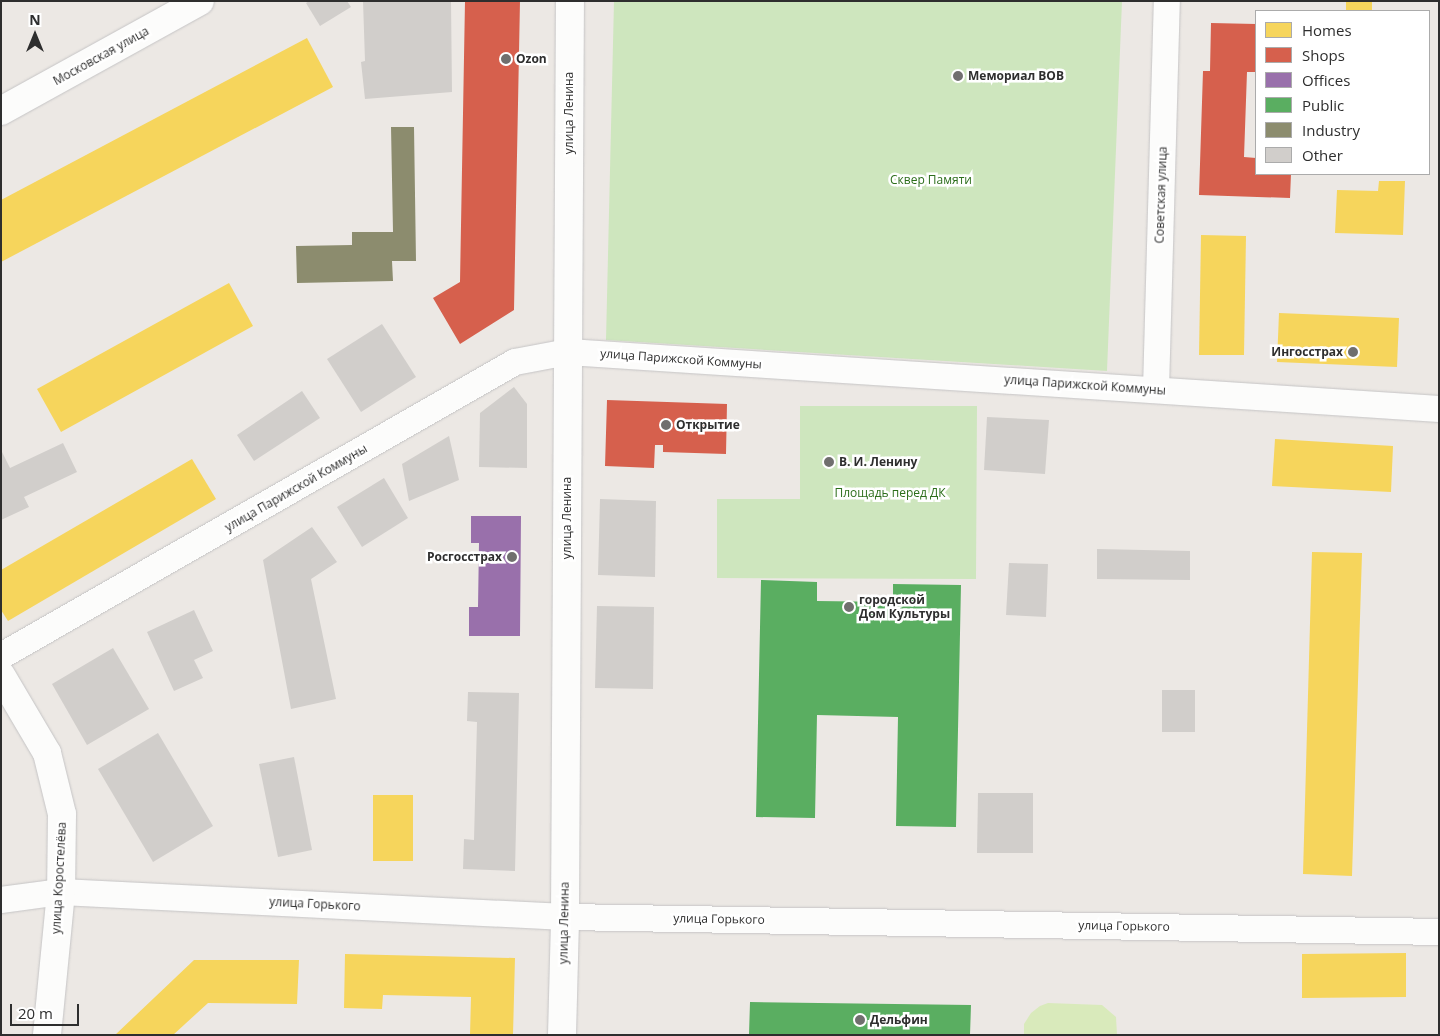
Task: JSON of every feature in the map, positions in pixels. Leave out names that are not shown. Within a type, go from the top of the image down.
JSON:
[{"type":"street","name":"Московская улица","points":[[1,111],[200,1]]},
{"type":"street","name":"улица Ленина","points":[[562,1035],[565,917],[570,1]]},
{"type":"street","name":"Советская улица","points":[[1156,389],[1167,1]]},
{"type":"street","name":"улица Парижской Коммуны","points":[[1,656],[515,362],[568,352],[1439,409]]},
{"type":"street","name":"улица Коростелёва","points":[[1,675],[47,753],[62,814],[61,892],[47,1035]]},
{"type":"street","name":"улица Горького","points":[[1,900],[61,892],[565,917],[1439,932]]},
{"type":"green space","name":"Сквер Памяти","points":[[614,1],[1122,1],[1107,371],[606,340]]},
{"type":"green space","name":"Площадь перед ДК","points":[[800,406],[977,406],[976,579],[717,578],[717,499],[800,499]]},
{"type":"green space","points":[[1048,1003],[1102,1005],[1116,1017],[1117,1035],[1024,1035],[1024,1024],[1031,1013]]},
{"type":"building: Homes","points":[[1346,1],[1372,1],[1372,10],[1346,10]]},
{"type":"building: Homes","points":[[307,38],[333,87],[1,262],[1,200]]},
{"type":"building: Homes","points":[[1379,181],[1405,181],[1403,235],[1335,233],[1337,190],[1378,191]]},
{"type":"building: Homes","points":[[1201,235],[1246,236],[1244,355],[1199,355]]},
{"type":"building: Homes","points":[[229,283],[253,326],[61,432],[37,389]]},
{"type":"building: Homes","points":[[1279,313],[1399,318],[1397,367],[1277,362]]},
{"type":"building: Homes","points":[[1275,439],[1393,446],[1391,492],[1272,486]]},
{"type":"building: Homes","points":[[192,459],[216,499],[8,621],[1,610],[1,570]]},
{"type":"building: Homes","points":[[1312,552],[1362,553],[1352,876],[1303,874]]},
{"type":"building: Homes","points":[[373,795],[413,795],[413,861],[373,861]]},
{"type":"building: Homes","points":[[1406,953],[1406,997],[1302,998],[1302,954]]},
{"type":"building: Homes","points":[[345,954],[515,958],[513,1035],[470,1035],[471,997],[383,995],[382,1009],[344,1008]]},
{"type":"building: Homes","points":[[194,960],[299,960],[297,1004],[208,1003],[173,1035],[115,1035]]},
{"type":"building: Shops","points":[[465,1],[520,1],[514,310],[460,344],[433,298],[460,282]]},
{"type":"building: Shops","points":[[1211,23],[1255,24],[1255,72],[1247,72],[1244,157],[1255,158],[1255,175],[1291,175],[1290,198],[1199,195],[1203,71],[1210,71]]},
{"type":"building: Shops","name":"Открытие","points":[[607,400],[727,404],[726,454],[663,452],[663,445],[655,445],[654,468],[605,466]]},
{"type":"building: Offices","points":[[471,516],[521,516],[520,636],[469,636],[469,607],[478,607],[479,543],[471,543]]},
{"type":"building: Public","name":"городской Дом Культуры","points":[[761,580],[817,582],[817,601],[893,602],[893,584],[961,585],[956,827],[896,826],[898,717],[817,715],[815,818],[756,817]]},
{"type":"building: Public","name":"Дельфин","points":[[750,1002],[971,1005],[970,1035],[749,1035]]},
{"type":"building: Industry","points":[[391,127],[414,127],[416,261],[392,261],[393,281],[297,283],[296,246],[352,245],[352,232],[393,232]]},
{"type":"building: Other","points":[[309,1],[347,1],[351,7],[320,26],[306,3]]},
{"type":"building: Other","points":[[363,1],[451,1],[452,92],[365,99],[361,62],[365,61]]},
{"type":"building: Other","points":[[382,324],[416,377],[361,412],[327,359]]},
{"type":"building: Other","points":[[514,387],[527,404],[527,468],[479,467],[480,413]]},
{"type":"building: Other","points":[[302,391],[320,418],[254,461],[237,435]]},
{"type":"building: Other","points":[[987,417],[1049,420],[1045,474],[984,470]]},
{"type":"building: Other","points":[[449,436],[459,480],[409,501],[402,464]]},
{"type":"building: Other","points":[[63,443],[77,472],[24,497],[29,507],[1,520],[1,450],[10,468]]},
{"type":"building: Other","points":[[384,478],[408,518],[362,547],[337,507]]},
{"type":"building: Other","points":[[600,499],[656,501],[655,577],[598,575]]},
{"type":"building: Other","points":[[312,527],[337,562],[311,579],[336,699],[291,709],[263,560]]},
{"type":"building: Other","points":[[1097,549],[1190,551],[1190,580],[1097,579]]},
{"type":"building: Other","points":[[1009,563],[1048,564],[1046,617],[1006,615]]},
{"type":"building: Other","points":[[597,606],[654,607],[653,689],[595,688]]},
{"type":"building: Other","points":[[194,610],[213,651],[194,660],[203,678],[174,691],[147,632]]},
{"type":"building: Other","points":[[113,648],[149,709],[87,745],[52,684]]},
{"type":"building: Other","points":[[1162,690],[1195,690],[1195,732],[1162,732]]},
{"type":"building: Other","points":[[468,692],[519,693],[515,871],[463,869],[464,839],[474,840],[477,722],[467,721]]},
{"type":"building: Other","points":[[158,733],[213,826],[153,862],[98,769]]},
{"type":"building: Other","points":[[294,757],[312,850],[278,857],[259,764]]},
{"type":"building: Other","points":[[978,793],[1033,793],[1033,853],[977,853]]},
{"type":"place","name":"Ozon","points":[[506,59]]},
{"type":"place","name":"Мемориал ВОВ","points":[[958,76]]},
{"type":"place","name":"Ингосстрах","points":[[1353,352]]},
{"type":"place","name":"Открытие","points":[[666,425]]},
{"type":"place","name":"В. И. Ленину","points":[[829,462]]},
{"type":"place","name":"Росгосстрах","points":[[512,557]]},
{"type":"place","name":"городской Дом Культуры","points":[[849,607]]},
{"type":"place","name":"Дельфин","points":[[860,1020]]}]
